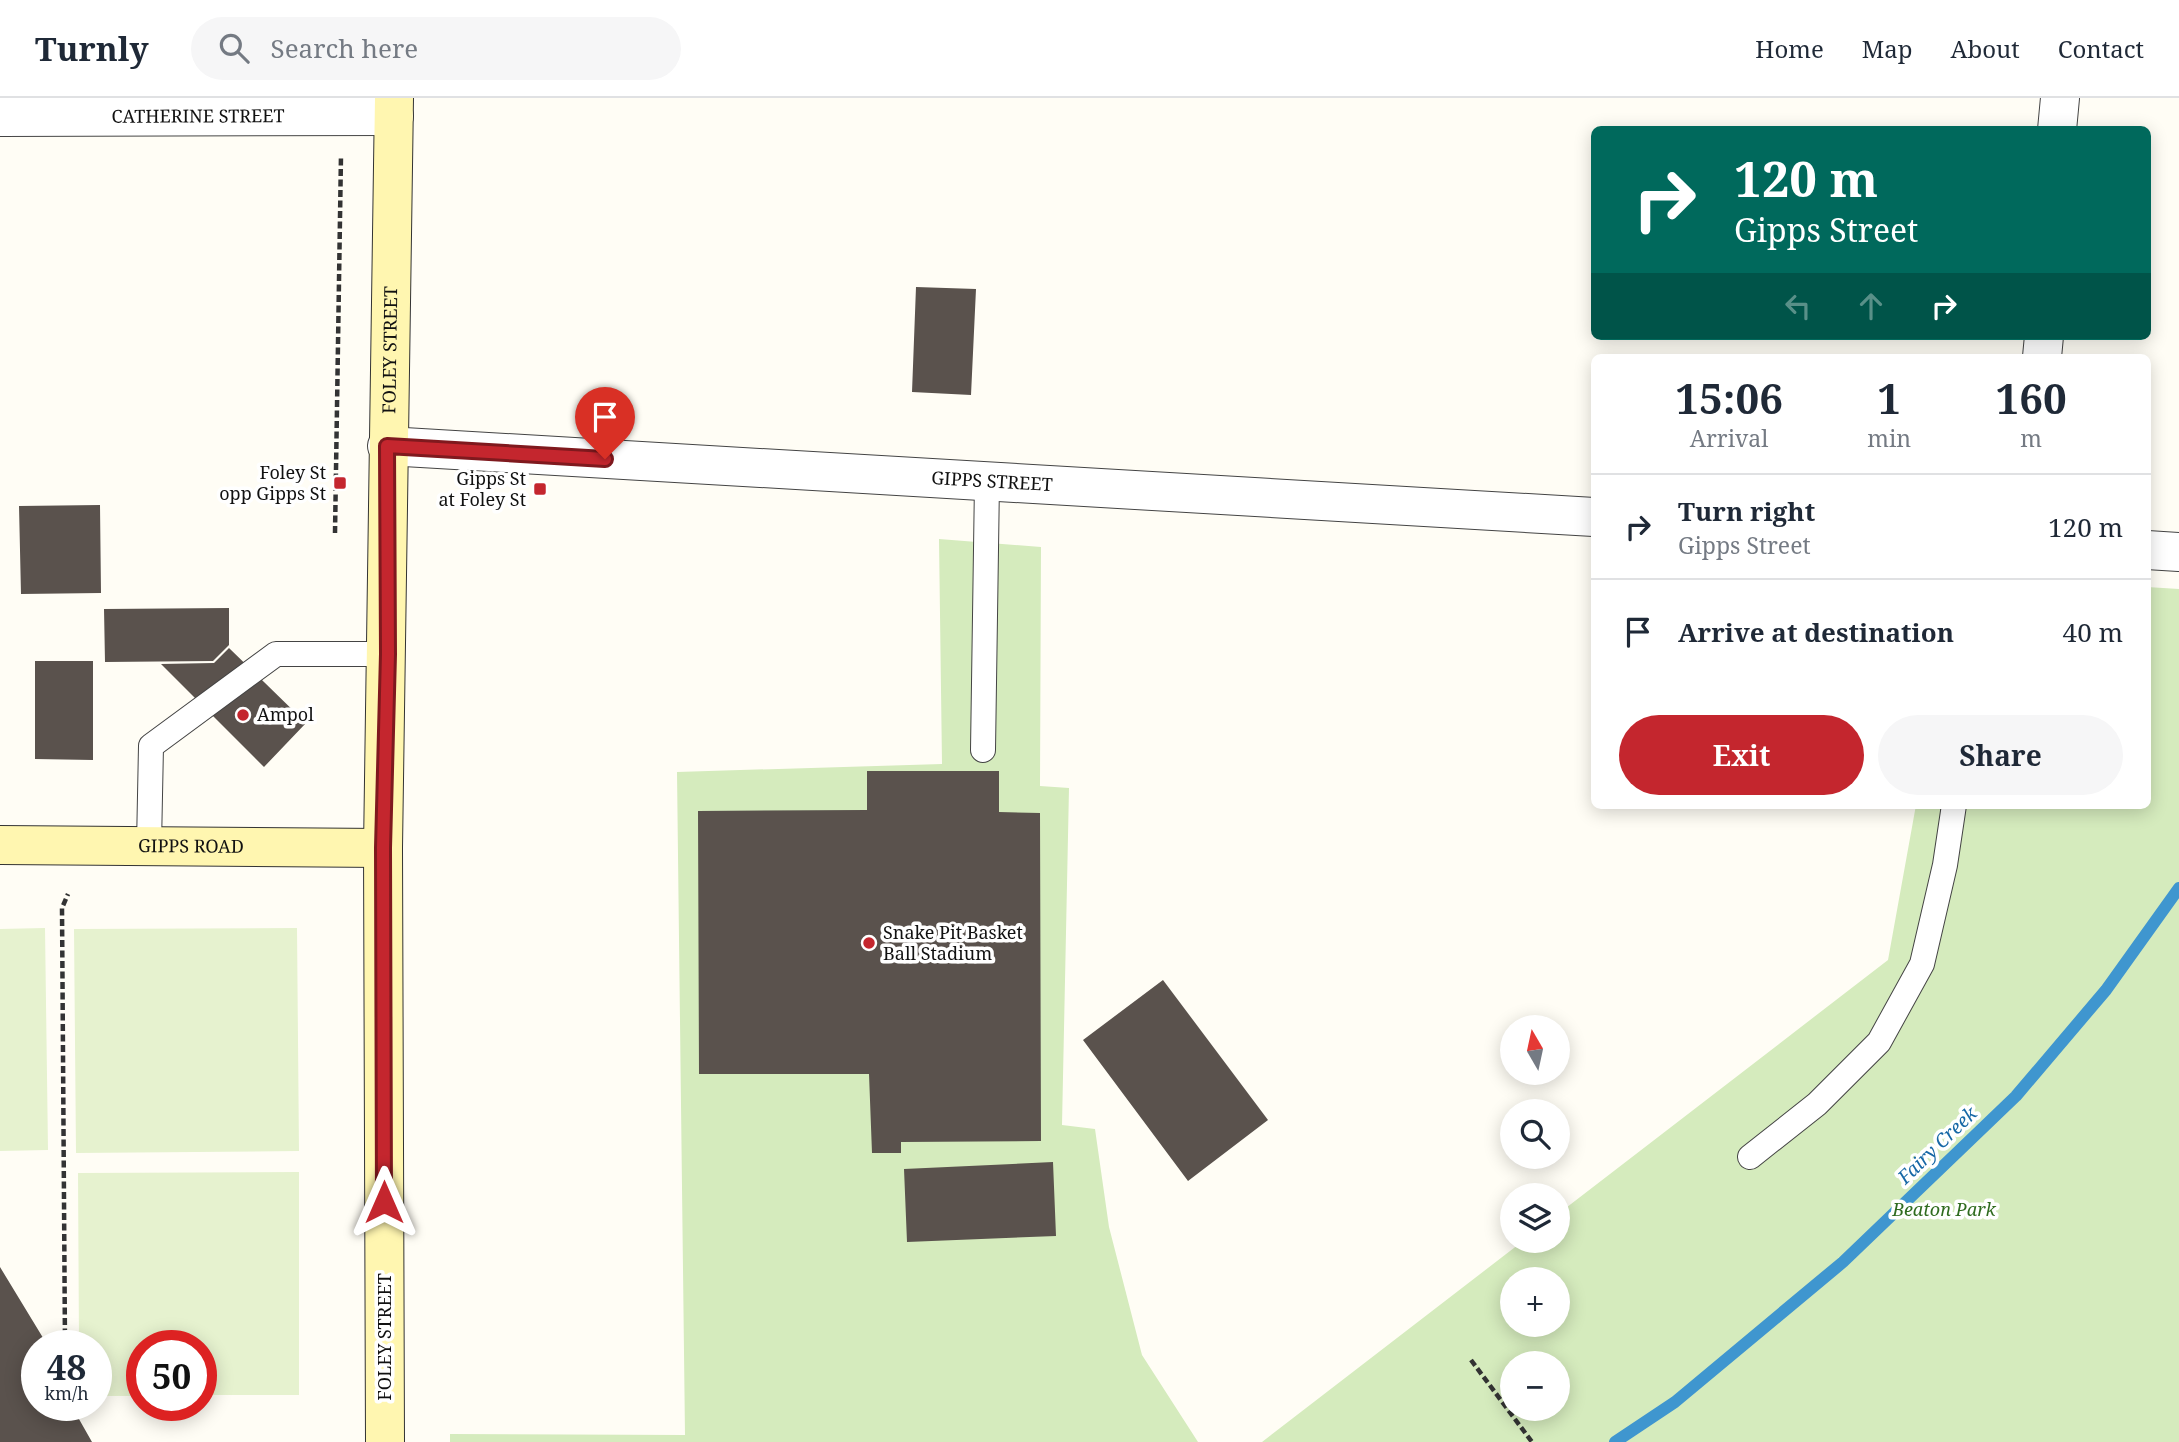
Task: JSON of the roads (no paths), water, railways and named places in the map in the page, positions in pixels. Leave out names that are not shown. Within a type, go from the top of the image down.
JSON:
[{"type":"main road","name":"FOLEY STREET","points":[[385,1442],[383,848],[388,654],[387,446],[394,107]]},
{"type":"main road","name":"GIPPS ROAD","points":[[0,845],[383,848]]},
{"type":"street","points":[[2057,126],[2060,98]]},
{"type":"street","name":"CATHERINE STREET","points":[[0,117],[342,116],[394,107]]},
{"type":"street","name":"GIPPS STREET","points":[[387,446],[1591,517]]},
{"type":"street","points":[[2151,550],[2179,552]]},
{"type":"lane","points":[[983,750],[987,482]]},
{"type":"lane","points":[[149,845],[151,746],[276,654],[388,654]]},
{"type":"lane","points":[[1750,1157],[1817,1104],[1879,1042],[1922,964],[1945,865],[1953,809]]},
{"type":"waterway","name":"Fairy Creek","points":[[1615,1442],[1675,1402],[1843,1262],[2016,1096],[2106,990],[2179,888]]},
{"type":"place","name":"Foley St opp Gipps St","points":[[340,483]]},
{"type":"place","name":"Gipps St at Foley St","points":[[540,489]]},
{"type":"place","name":"Ampol","points":[[243,715]]},
{"type":"place","name":"Snake Pit Basket Ball Stadium","points":[[869,943]]},
{"type":"park label","name":"Beaton Park","points":[[1944,1210]]}]
